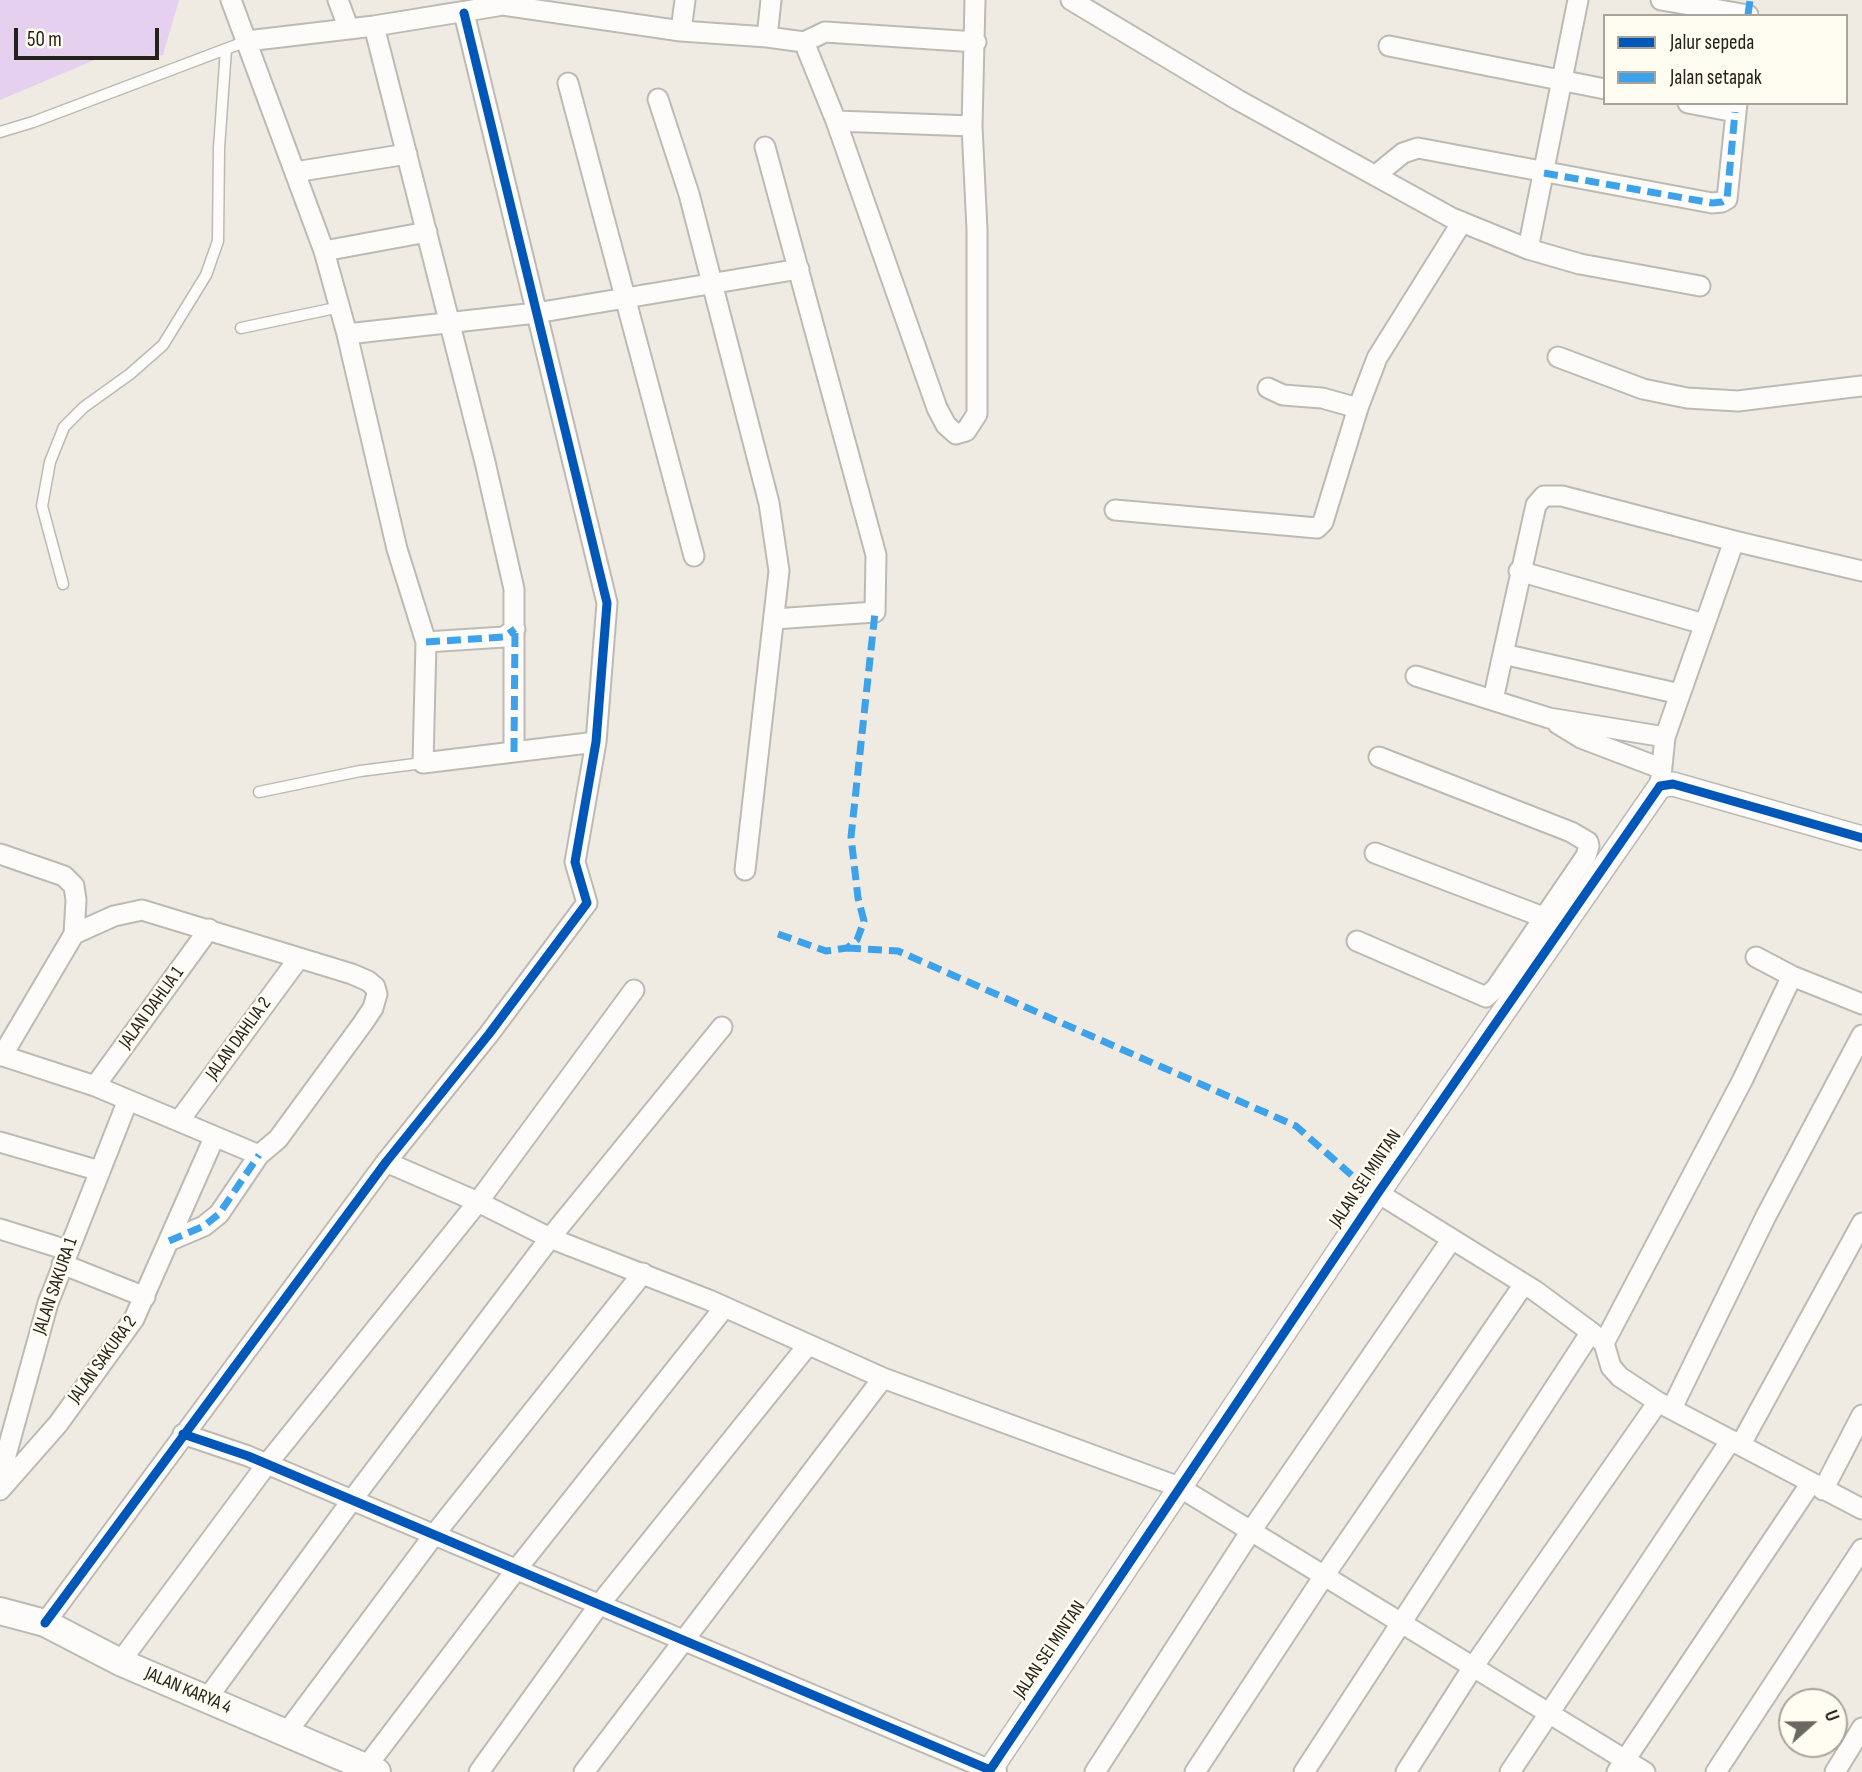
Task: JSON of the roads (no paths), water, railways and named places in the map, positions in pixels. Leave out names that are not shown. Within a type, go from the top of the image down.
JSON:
[{"type":"main road","name":"JALAN KARYA 4","points":[[0,1611],[45,1623],[120,1662],[371,1770]]},
{"type":"street","points":[[231,0],[324,251],[347,334],[397,549],[426,642],[423,763],[596,742]]},
{"type":"street","points":[[338,0],[348,27]]},
{"type":"street","points":[[681,31],[685,0]]},
{"type":"street","points":[[767,37],[771,0]]},
{"type":"street","points":[[804,42],[836,121],[937,408],[946,425],[956,433],[966,431],[978,415],[977,230],[972,126],[975,0]]},
{"type":"street","points":[[1071,0],[1238,100],[1462,222],[1528,249],[1580,264],[1700,286]]},
{"type":"street","points":[[1528,249],[1578,0]]},
{"type":"street","points":[[1661,0],[1742,14]]},
{"type":"street","points":[[247,41],[374,26],[429,8],[464,13],[502,3],[597,9],[681,31],[804,42],[825,32],[976,42]]},
{"type":"street","points":[[45,1623],[386,1162],[489,1034],[587,903],[575,862],[596,742],[607,603],[600,565],[464,13]]},
{"type":"street","points":[[374,26],[514,589],[514,752]]},
{"type":"street","points":[[1389,46],[1603,89]]},
{"type":"street","points":[[568,83],[694,556]]},
{"type":"street","points":[[658,99],[712,282],[769,503],[779,571],[745,870]]},
{"type":"street","points":[[1376,174],[1403,153],[1418,148],[1712,203],[1721,202],[1727,199],[1736,107],[1712,105]]},
{"type":"street","points":[[836,121],[972,126]]},
{"type":"street","points":[[765,147],[876,555],[875,612],[774,619]]},
{"type":"street","points":[[295,172],[407,154]]},
{"type":"street","points":[[1115,510],[1317,528],[1323,522],[1358,408],[1390,333],[1462,222]]},
{"type":"street","points":[[324,251],[427,232]]},
{"type":"street","points":[[347,334],[536,313],[799,269]]},
{"type":"street","points":[[1558,357],[1643,389],[1687,398],[1738,401],[1862,386]]},
{"type":"street","points":[[1268,388],[1283,395],[1322,398],[1358,408]]},
{"type":"street","points":[[1493,700],[1519,571],[1536,505],[1544,496],[1562,496],[1862,571]]},
{"type":"street","points":[[1660,777],[1665,737],[1734,541]]},
{"type":"street","points":[[1519,571],[1704,624]]},
{"type":"street","points":[[426,642],[490,639],[509,635],[515,629]]},
{"type":"street","points":[[1503,654],[1680,694]]},
{"type":"street","points":[[1416,676],[1549,718],[1665,737]]},
{"type":"street","points":[[1549,718],[1672,784],[1862,838]]},
{"type":"street","points":[[1357,941],[1482,998],[1496,988],[1551,923],[1587,856],[1588,842],[1571,832],[1379,757]]},
{"type":"street","name":"JALAN SEI MINTAN","points":[[991,1772],[1378,1193],[1551,923],[1660,777]]},
{"type":"street","points":[[1375,853],[1551,923]]},
{"type":"street","points":[[0,855],[64,876],[74,886],[74,934],[1,1055],[95,1086],[260,1155]]},
{"type":"street","points":[[74,934],[114,916],[142,910],[369,981],[375,987],[377,994],[373,1008],[278,1139],[260,1155],[219,1214],[204,1226],[169,1241]]},
{"type":"street","name":"JALAN DAHLIA 1","points":[[95,1086],[209,929]]},
{"type":"street","points":[[1756,957],[1792,976],[1862,1004]]},
{"type":"street","name":"JALAN DAHLIA 2","points":[[179,1121],[299,958]]},
{"type":"street","points":[[1304,1772],[1597,1338],[1742,1081],[1792,976]]},
{"type":"street","points":[[120,1662],[267,1464],[478,1202],[634,990]]},
{"type":"street","points":[[206,1700],[352,1500],[550,1238],[723,1027]]},
{"type":"street","points":[[1406,1772],[1473,1667],[1665,1405],[1862,1035]]},
{"type":"street","name":"JALAN SAKURA 1","points":[[0,1477],[48,1303],[128,1100]]},
{"type":"street","name":"JALAN SAKURA 2","points":[[0,1490],[58,1424],[134,1319],[214,1138]]},
{"type":"street","points":[[0,1142],[100,1171]]},
{"type":"street","points":[[386,1162],[478,1202],[550,1238],[643,1273],[883,1378],[1179,1487],[1548,1714],[1621,1766],[1645,1772]]},
{"type":"street","points":[[1378,1193],[1524,1284],[1597,1338],[1615,1373],[1665,1405],[1862,1509]]},
{"type":"street","points":[[1510,1772],[1736,1442],[1862,1223]]},
{"type":"street","points":[[0,1229],[145,1297]]},
{"type":"street","points":[[1095,1772],[1251,1531],[1452,1239]]},
{"type":"street","points":[[287,1732],[434,1535],[643,1273]]},
{"type":"street","points":[[1195,1772],[1324,1576],[1524,1284]]},
{"type":"street","points":[[371,1770],[516,1570],[724,1308]]},
{"type":"street","points":[[479,1772],[599,1605],[808,1345]]},
{"type":"street","points":[[584,1772],[883,1378]]},
{"type":"street","points":[[1621,1766],[1817,1487],[1862,1415]]},
{"type":"street","points":[[183,1434],[267,1464],[991,1772]]},
{"type":"street","points":[[1716,1772],[1862,1549]]},
{"type":"street","points":[[1835,1772],[1862,1728]]},
{"type":"lane","points":[[0,132],[247,41]]},
{"type":"lane","points":[[63,584],[42,506],[50,462],[64,427],[84,407],[130,374],[163,345],[205,275],[219,241],[219,148],[226,49]]},
{"type":"lane","points":[[241,328],[340,307]]},
{"type":"lane","points":[[259,792],[360,771],[423,763]]}]
